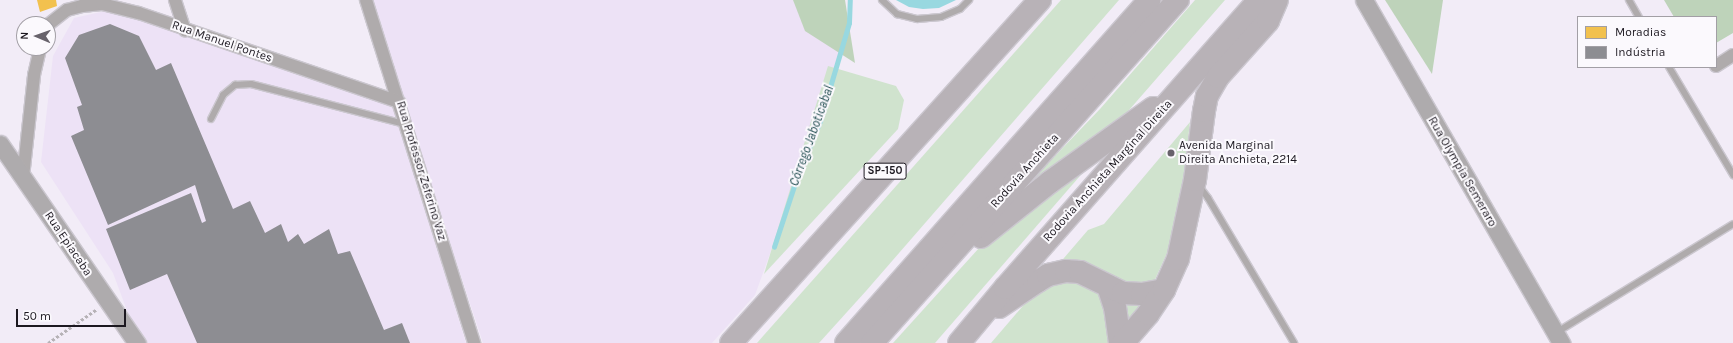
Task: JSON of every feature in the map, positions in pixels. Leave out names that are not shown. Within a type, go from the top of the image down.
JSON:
[{"type":"highway","name":"SP-150","points":[[731,343],[1040,0]]},
{"type":"highway","name":"Rodovia Anchieta","points":[[846,343],[1149,0]]},
{"type":"highway","name":"Rodovia Anchieta","points":[[872,343],[1178,0]]},
{"type":"highway","name":"Rodovia Anchieta Marginal Direita","points":[[959,343],[1005,288],[1259,0]]},
{"type":"highway","points":[[1124,343],[1148,314],[1164,290],[1178,259],[1195,180],[1207,96],[1218,77],[1268,21],[1277,0]]},
{"type":"highway","points":[[920,289],[1018,206],[1186,84]]},
{"type":"highway","points":[[976,324],[1012,298],[1048,275],[1066,271],[1080,272],[1123,293],[1134,294],[1164,290]]},
{"type":"highway","points":[[1108,286],[1115,307],[1120,343]]},
{"type":"main road","name":"Rua Olympia Semeraro","points":[[1364,0],[1558,338]]},
{"type":"main road","name":"Rua Epiacaba","points":[[0,144],[137,343]]},
{"type":"street","points":[[175,0],[185,30]]},
{"type":"street","name":"Rua Professor Zeferino Vaz","points":[[366,0],[474,343]]},
{"type":"street","name":"Rua Manuel Pontes","points":[[56,19],[67,10],[82,6],[102,4],[139,13],[399,102]]},
{"type":"street","points":[[1717,65],[1733,55]]},
{"type":"street","points":[[23,177],[34,75],[38,56]]},
{"type":"lane","points":[[882,0],[897,14],[916,19],[941,17],[960,8],[969,0]]},
{"type":"lane","points":[[1629,0],[1638,16]]},
{"type":"lane","points":[[1670,68],[1733,175]]},
{"type":"lane","points":[[211,119],[222,95],[235,85],[251,84],[406,125]]},
{"type":"lane","points":[[1195,180],[1208,198],[1294,343]]},
{"type":"lane","points":[[1558,338],[1733,224]]},
{"type":"path","points":[[48,343],[108,301]]},
{"type":"shaded area","points":[[370,0],[832,0],[843,52],[755,295],[712,343],[483,343]]},
{"type":"shaded area","points":[[105,11],[128,14],[393,103],[466,343],[145,343],[132,324],[113,273],[41,162],[53,56],[56,56],[56,51],[74,18]]},
{"type":"green space","points":[[793,0],[845,0],[855,63],[805,31]]},
{"type":"green space","points":[[1061,0],[1119,0],[819,343],[757,343]]},
{"type":"green space","points":[[1195,0],[1225,0],[1123,117],[1012,201],[1100,109]]},
{"type":"green space","points":[[1385,0],[1443,0],[1432,74]]},
{"type":"green space","points":[[1664,0],[1733,0],[1733,33],[1717,42],[1717,16],[1673,16]]},
{"type":"green space","points":[[828,66],[896,86],[904,100],[898,129],[764,274]]},
{"type":"green space","points":[[1190,122],[1184,175],[1168,251],[1142,308],[1111,343],[991,343],[1088,230],[1104,224]]},
{"type":"green space","points":[[1099,154],[935,343],[893,343],[989,237]]},
{"type":"water","points":[[896,0],[956,0],[939,8],[923,9],[909,7]]},
{"type":"building: Moradias","points":[[37,0],[56,0],[57,6],[40,12]]},
{"type":"building: Indústria","points":[[110,24],[139,36],[156,70],[171,63],[233,209],[250,201],[265,233],[281,224],[288,242],[298,234],[304,244],[329,229],[338,254],[350,251],[384,330],[402,323],[410,343],[197,343],[167,274],[130,290],[106,229],[191,193],[202,223],[206,221],[195,185],[108,225],[71,136],[84,130],[77,107],[82,105],[65,58],[79,35]]},
{"type":"waterway","name":"Córrego Jaboticabal","points":[[774,247],[795,183],[820,121],[849,23],[850,0]]},
{"type":"place","name":"Avenida Marginal Direita Anchieta, 2214","points":[[1171,153]]}]
